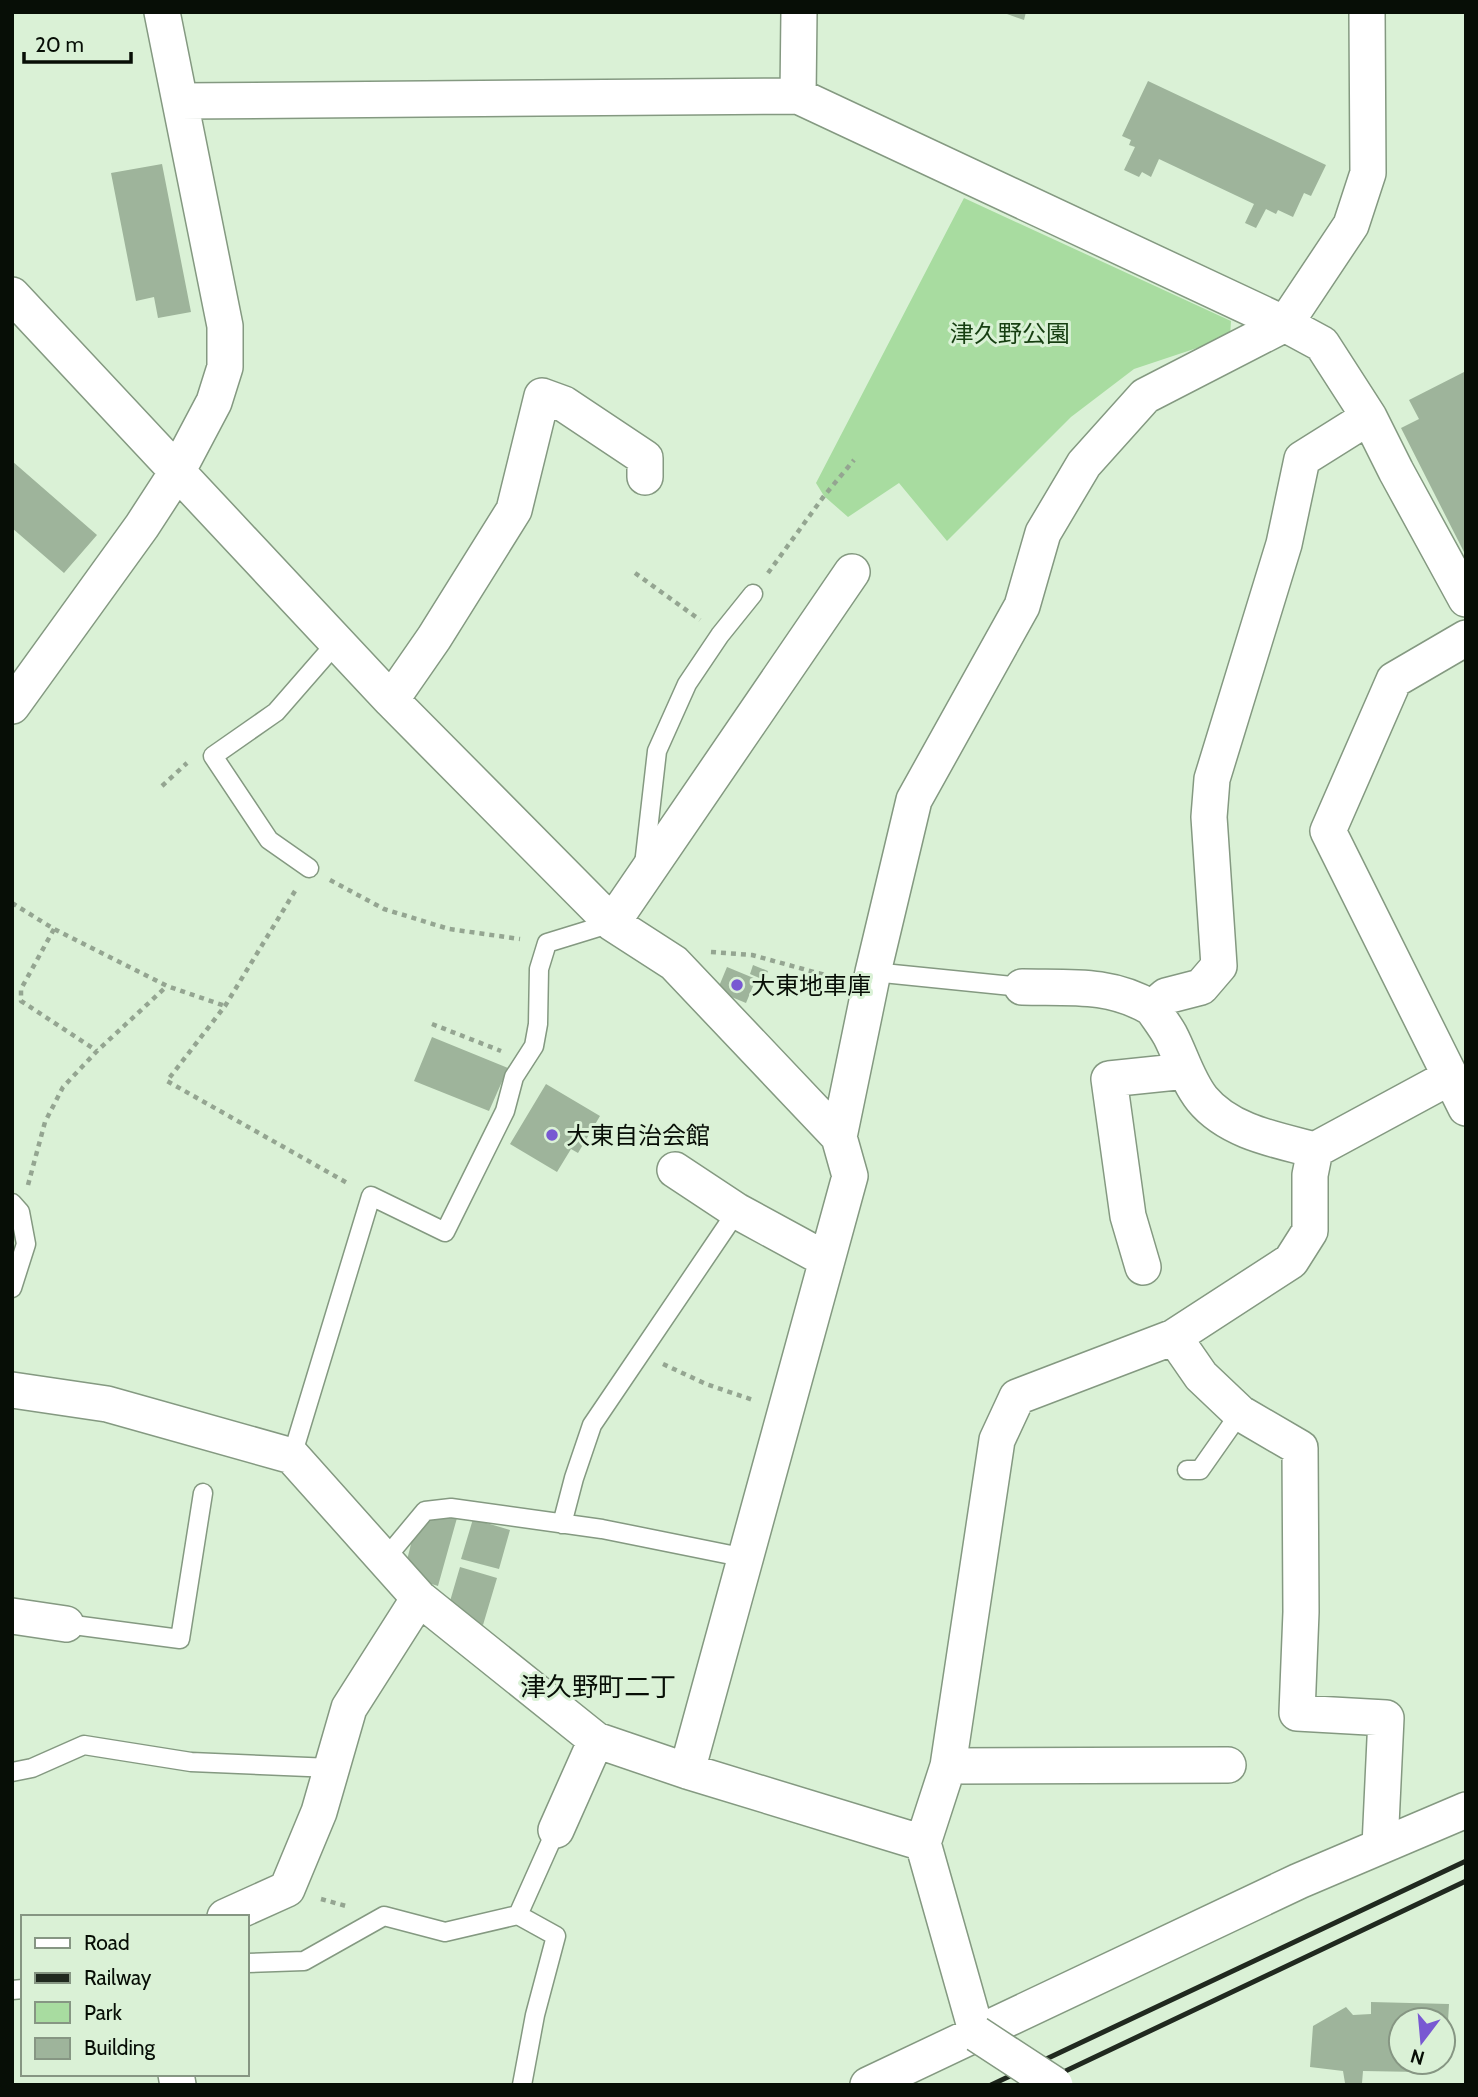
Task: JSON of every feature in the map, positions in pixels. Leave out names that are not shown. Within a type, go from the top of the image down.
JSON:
[{"type":"street","points":[[12,706],[142,526],[177,472],[214,402],[225,367],[225,326],[162,12]]},
{"type":"street","points":[[798,96],[799,12]]},
{"type":"street","points":[[687,1771],[850,1176],[839,1137],[872,979],[914,800],[1022,606],[1043,533],[1084,464],[1145,396],[1285,324],[1351,225],[1368,173],[1367,12]]},
{"type":"street","points":[[180,101],[798,96],[1285,324],[1322,344],[1369,417],[1395,471],[1466,599]]},
{"type":"street","points":[[12,295],[391,699],[612,923],[674,963],[839,1137]]},
{"type":"street","points":[[391,699],[434,638],[514,510],[542,396],[564,404],[645,458],[645,477]]},
{"type":"street","points":[[1152,1008],[1166,996],[1201,986],[1219,966],[1209,817],[1212,779],[1283,544],[1302,459],[1369,417]]},
{"type":"street","points":[[612,923],[852,572]]},
{"type":"street","points":[[1466,638],[1395,680],[1328,831],[1466,1108]]},
{"type":"street","points":[[1022,987],[1108,989],[1135,998],[1152,1008],[1170,1035],[1202,1100],[1226,1119],[1265,1138],[1315,1150],[1451,1077]]},
{"type":"street","points":[[1143,1267],[1128,1216],[1109,1079],[1186,1071]]},
{"type":"street","points":[[1055,2085],[977,2034],[923,1843],[948,1766],[997,1440],[1017,1397],[1174,1337],[1291,1261],[1310,1231],[1310,1175],[1315,1150]]},
{"type":"street","points":[[675,1170],[737,1211],[827,1260]]},
{"type":"street","points":[[1174,1337],[1201,1376],[1240,1413],[1300,1448],[1301,1612],[1297,1713],[1386,1718],[1380,1846]]},
{"type":"street","points":[[12,1390],[107,1404],[292,1456],[419,1598],[596,1740],[687,1771],[923,1843]]},
{"type":"street","points":[[229,1915],[287,1889],[319,1812],[349,1708],[419,1598]]},
{"type":"street","points":[[12,1616],[66,1625]]},
{"type":"street","points":[[556,1830],[596,1740]]},
{"type":"street","points":[[948,1766],[1228,1765]]},
{"type":"street","points":[[868,2085],[1287,1887],[1466,1810]]},
{"type":"lane","points":[[642,879],[657,751],[687,684],[720,635],[753,594]]},
{"type":"lane","points":[[309,868],[269,840],[213,755],[276,712],[337,642]]},
{"type":"lane","points":[[292,1456],[372,1196],[445,1232],[505,1111],[514,1077],[534,1046],[538,1024],[539,969],[547,943],[612,923]]},
{"type":"lane","points":[[872,979],[1022,987]]},
{"type":"lane","points":[[12,1288],[26,1244],[16,1208]]},
{"type":"lane","points":[[562,1524],[573,1478],[592,1425],[737,1211]]},
{"type":"lane","points":[[1187,1470],[1200,1469],[1240,1413]]},
{"type":"lane","points":[[66,1625],[180,1639],[203,1493]]},
{"type":"lane","points":[[385,1559],[425,1511],[450,1508],[602,1529],[746,1558]]},
{"type":"lane","points":[[12,1772],[32,1768],[84,1745],[191,1762],[332,1768]]},
{"type":"lane","points":[[518,1915],[556,1830]]},
{"type":"lane","points":[[248,1963],[304,1961],[384,1916],[445,1932],[518,1915],[556,1937],[535,2015],[522,2085]]},
{"type":"path","points":[[753,594],[824,496],[854,460]]},
{"type":"path","points":[[635,573],[720,635]]},
{"type":"path","points":[[372,1196],[167,1081],[225,1006],[309,868],[384,909],[449,929],[547,943]]},
{"type":"path","points":[[12,903],[54,929],[167,986],[225,1006]]},
{"type":"path","points":[[54,929],[21,989],[22,1001],[97,1051]]},
{"type":"path","points":[[674,963],[711,952],[752,955],[820,975],[872,979]]},
{"type":"path","points":[[16,1208],[45,1122],[62,1087],[167,986]]},
{"type":"path","points":[[432,1024],[524,1060]]},
{"type":"path","points":[[640,1353],[706,1384],[786,1411]]},
{"type":"path","points":[[287,1889],[384,1916]]},
{"type":"green space","name":"津久野公園","points":[[964,198],[1231,321],[1230,337],[1134,369],[1071,417],[947,541],[899,483],[848,517],[824,496],[816,483]]},
{"type":"building","points":[[1026,12],[1024,20],[1007,14]]},
{"type":"building","points":[[1148,81],[1326,165],[1311,196],[1304,193],[1293,217],[1278,210],[1276,214],[1266,209],[1256,228],[1245,223],[1254,204],[1159,159],[1151,177],[1142,172],[1139,177],[1124,170],[1135,147],[1129,145],[1131,140],[1122,136]]},
{"type":"building","points":[[162,164],[191,312],[158,318],[154,297],[136,301],[111,173]]},
{"type":"building","points":[[1466,371],[1466,556],[1401,428],[1419,419],[1409,400]]},
{"type":"building","points":[[12,461],[97,535],[64,573],[12,528]]},
{"type":"building","points":[[753,965],[768,971],[764,980],[750,974]]},
{"type":"building","name":"大東地車庫","points":[[727,967],[756,979],[746,1003],[717,991]]},
{"type":"building","points":[[432,1037],[508,1068],[489,1111],[414,1081]]},
{"type":"building","name":"大東自治会館","points":[[546,1084],[600,1116],[578,1153],[571,1149],[557,1172],[510,1144]]},
{"type":"building","points":[[429,1513],[457,1518],[438,1586],[425,1582],[407,1560],[412,1540]]},
{"type":"building","points":[[473,1519],[510,1530],[499,1569],[461,1559]]},
{"type":"building","points":[[460,1567],[497,1578],[483,1625],[466,1619],[468,1614],[448,1608]]},
{"type":"building","points":[[1371,2002],[1449,2004],[1387,2006],[1387,2071],[1363,2071],[1362,2083],[1345,2083],[1343,2071],[1310,2067],[1313,2026],[1346,2007],[1353,2015],[1371,2014]]},
{"type":"railway","points":[[991,2085],[1466,1861]]},
{"type":"railway","points":[[1036,2085],[1466,1881]]},
{"type":"place","name":"大東地車庫","points":[[737,985]]},
{"type":"place","name":"大東自治会館","points":[[552,1135]]},
{"type":"district","name":"津久野町二丁","points":[[598,1687]]}]
